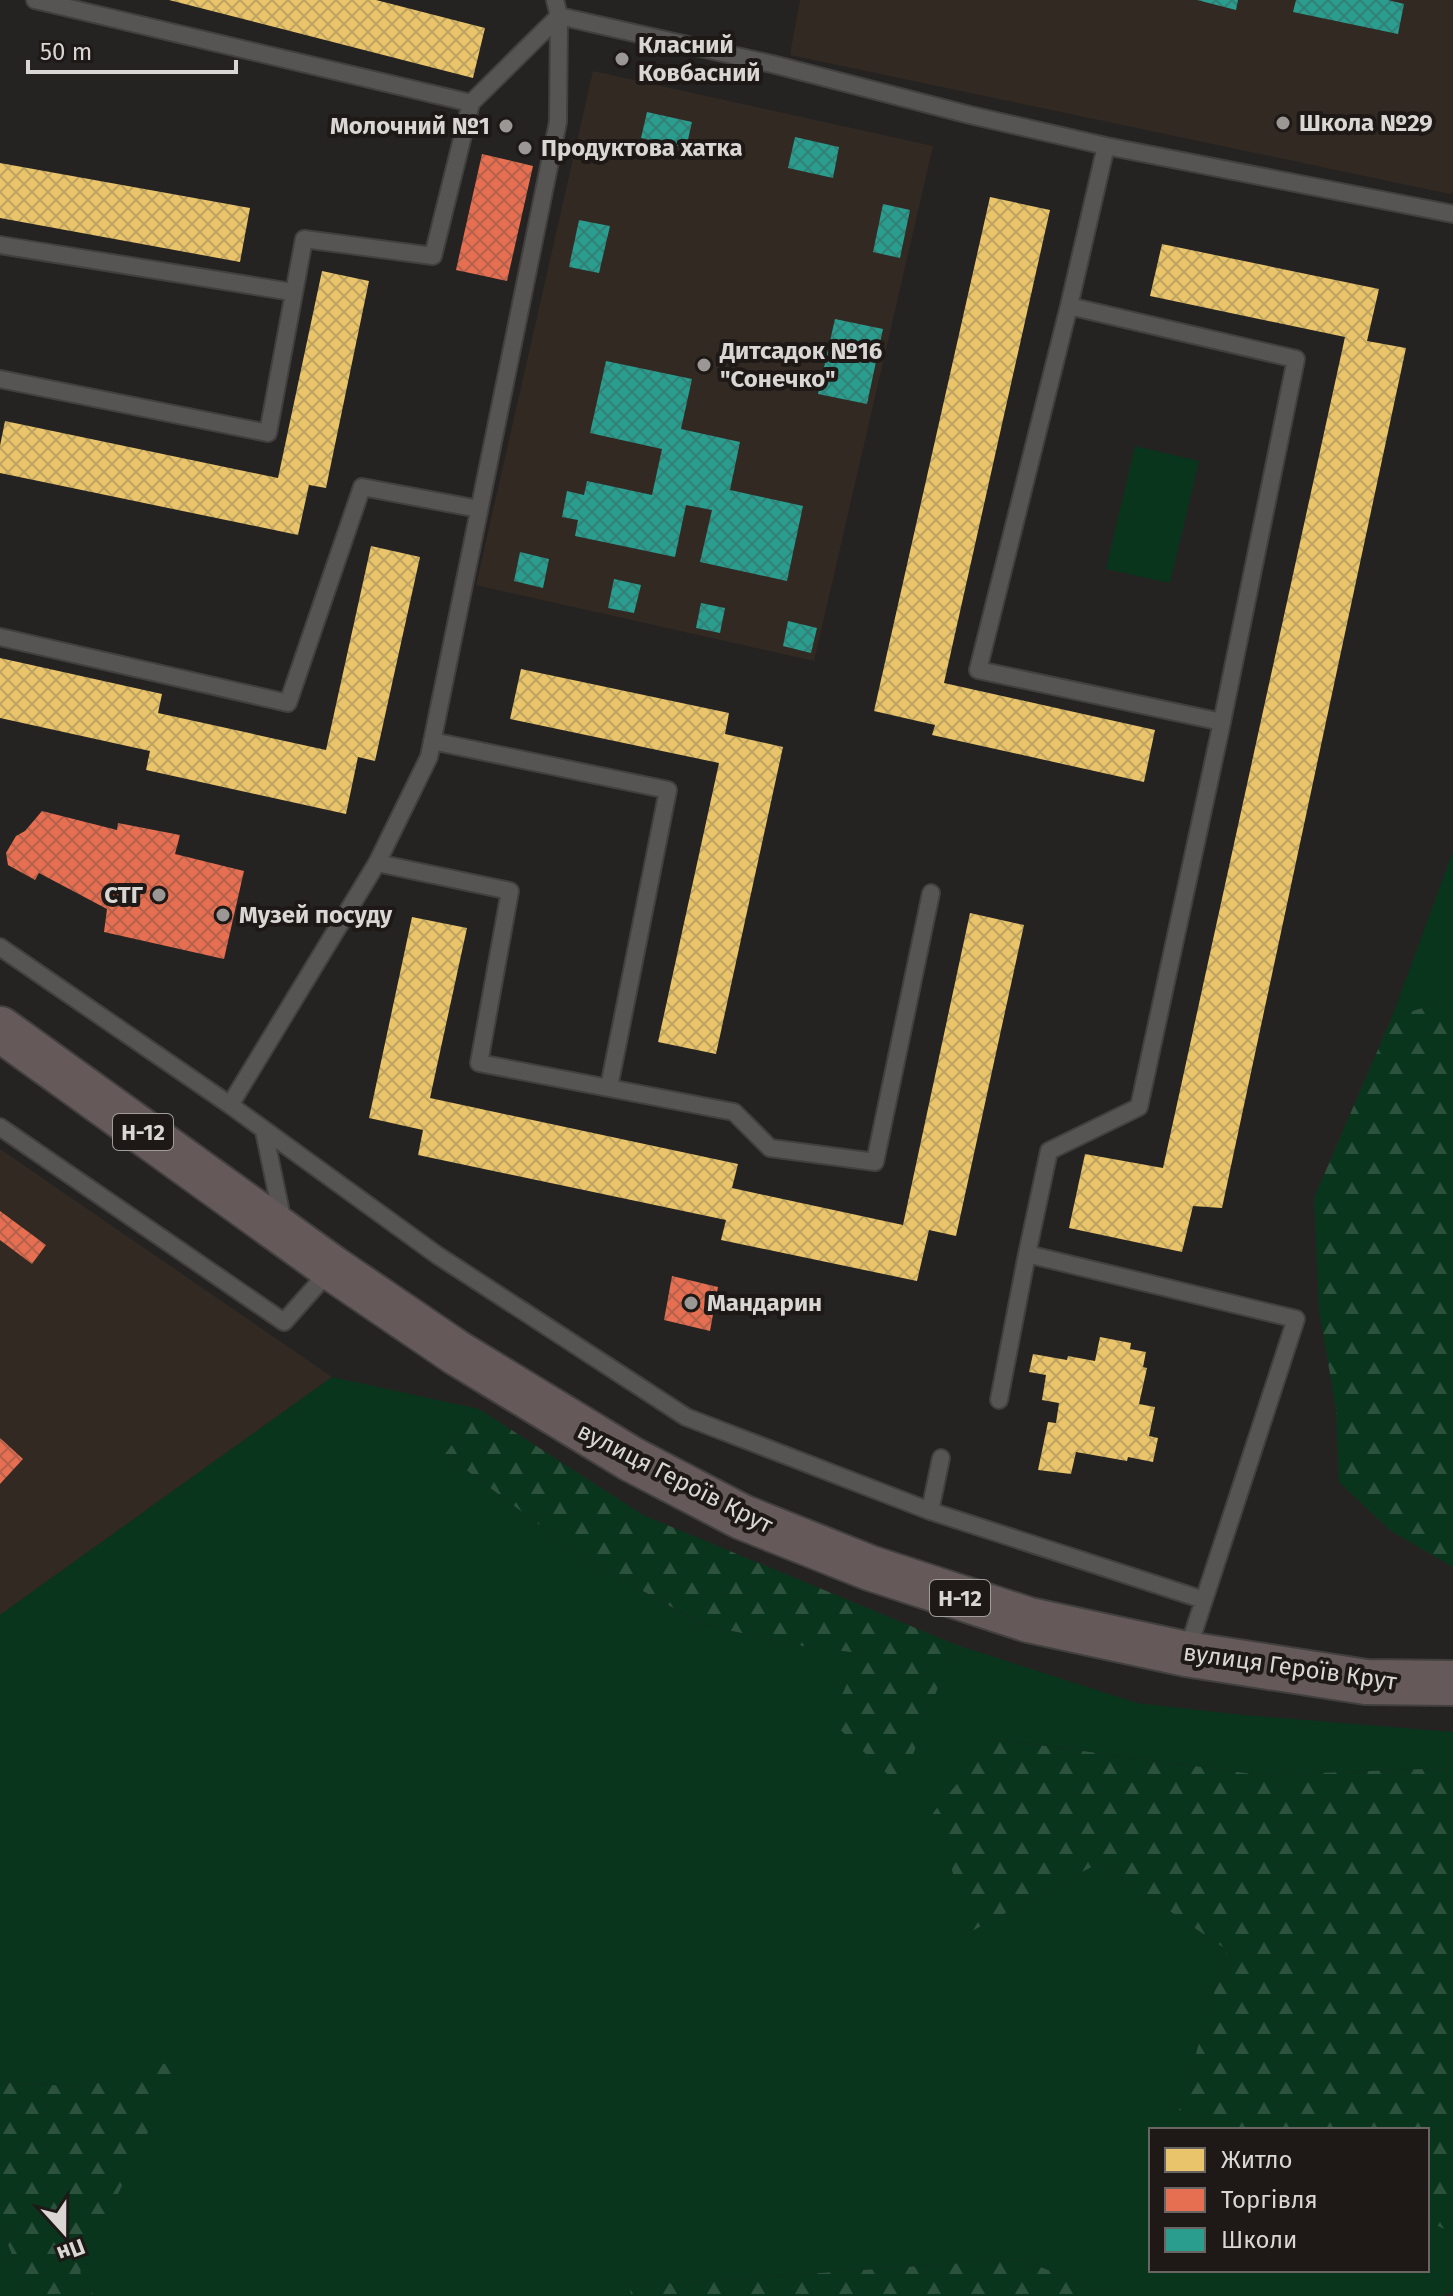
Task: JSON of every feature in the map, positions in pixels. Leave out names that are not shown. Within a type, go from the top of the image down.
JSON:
[{"type":"main road","name":"вулиця Героїв Крут","points":[[0,1029],[332,1268],[501,1382],[631,1459],[742,1517],[870,1568],[1029,1620],[1186,1654],[1366,1682],[1453,1683]]},
{"type":"lane","points":[[35,0],[471,103]]},
{"type":"lane","points":[[0,379],[268,433],[304,239],[433,256],[471,103],[557,8]]},
{"type":"lane","points":[[557,8],[970,115],[1106,146],[1453,214]]},
{"type":"lane","points":[[230,1105],[377,863],[429,757],[558,122],[557,8]]},
{"type":"lane","points":[[1106,146],[978,670],[1222,722]]},
{"type":"lane","points":[[0,245],[292,292]]},
{"type":"lane","points":[[999,1400],[1049,1151],[1139,1107],[1296,359],[1069,306]]},
{"type":"lane","points":[[0,637],[288,703],[362,487],[479,509]]},
{"type":"lane","points":[[432,741],[668,790],[609,1087]]},
{"type":"lane","points":[[377,863],[510,891],[479,1063],[734,1112],[770,1148],[875,1162],[931,893]]},
{"type":"lane","points":[[0,947],[230,1105],[437,1255],[686,1417],[930,1511],[1204,1600]]},
{"type":"lane","points":[[0,1127],[284,1322],[332,1268]]},
{"type":"lane","points":[[264,1131],[286,1235]]},
{"type":"lane","points":[[1027,1254],[1296,1319],[1186,1654]]},
{"type":"lane","points":[[930,1511],[941,1458]]},
{"type":"shaded area","name":"Школа №29","points":[[800,0],[1453,0],[1453,191],[1450,194],[790,55]]},
{"type":"shaded area","name":"Дитсадок №16 \"Сонечко\"","points":[[593,71],[933,146],[814,661],[476,585]]},
{"type":"shaded area","points":[[0,1149],[332,1377],[0,1615]]},
{"type":"green space","points":[[1135,446],[1199,461],[1170,583],[1106,569]]},
{"type":"green space","points":[[1453,851],[1453,999],[1392,1017]]},
{"type":"green space","points":[[1453,999],[1453,1567],[1391,1531],[1339,1482],[1336,1409],[1319,1310],[1314,1198],[1392,1017]]},
{"type":"green space","points":[[332,1377],[479,1409],[445,1454],[582,1557],[703,1625],[808,1647],[860,1652],[900,1786],[954,1644],[1137,1703],[1453,1732],[1453,1768],[1260,1775],[995,1739],[972,1931],[1099,1863],[1227,1950],[1179,2110],[1219,2128],[1149,2128],[1149,2272],[1429,2272],[1429,2222],[1453,2233],[1453,2292],[1441,2296],[1109,2296],[1022,2259],[631,2286],[631,2296],[94,2296],[79,2272],[183,2059],[84,2087],[0,2082],[0,1615]]},
{"type":"green space","points":[[479,1409],[643,1515],[954,1644],[901,1787],[831,1721],[860,1653],[808,1647],[704,1625],[582,1557],[445,1454]]},
{"type":"green space","points":[[994,1739],[1260,1775],[1453,1768],[1453,2233],[1429,2222],[1429,2128],[1219,2128],[1179,2110],[1227,1950],[1099,1863],[972,1931],[933,1813]]},
{"type":"green space","points":[[184,2058],[80,2272],[94,2296],[29,2296],[0,2225],[0,2082],[84,2087]]},
{"type":"green space","points":[[0,2225],[29,2296],[0,2296]]},
{"type":"green space","points":[[1022,2259],[1109,2296],[631,2296],[630,2286]]},
{"type":"building: Житло","points":[[169,0],[376,0],[485,28],[473,78]]},
{"type":"building: Житло","points":[[0,163],[250,208],[240,262],[0,218]]},
{"type":"building: Житло","points":[[990,197],[1050,210],[944,683],[1155,730],[1144,782],[932,735],[935,725],[874,711]]},
{"type":"building: Житло","points":[[1162,244],[1379,289],[1367,341],[1406,348],[1222,1208],[1193,1206],[1182,1252],[1069,1228],[1085,1154],[1163,1168],[1345,337],[1150,296]]},
{"type":"building: Житло","points":[[322,271],[369,281],[326,488],[309,485],[298,535],[0,473],[0,446],[5,421],[278,478]]},
{"type":"building: Житло","points":[[371,546],[420,557],[375,761],[358,757],[346,814],[146,770],[150,751],[0,718],[0,658],[162,694],[158,713],[326,750]]},
{"type":"building: Житло","points":[[521,669],[729,713],[725,734],[783,747],[716,1054],[658,1042],[719,763],[510,719]]},
{"type":"building: Житло","points":[[970,913],[1024,925],[956,1236],[929,1230],[917,1281],[721,1240],[726,1220],[418,1155],[423,1130],[369,1118],[412,917],[467,928],[430,1098],[738,1164],[732,1188],[903,1225]]},
{"type":"building: Житло","points":[[1100,1337],[1131,1343],[1130,1349],[1146,1352],[1143,1367],[1147,1368],[1139,1404],[1155,1407],[1149,1436],[1158,1438],[1153,1462],[1076,1452],[1071,1474],[1038,1470],[1048,1422],[1056,1423],[1059,1403],[1042,1400],[1046,1375],[1029,1372],[1033,1354],[1095,1361]]},
{"type":"building: Торгівля","points":[[482,154],[533,166],[507,281],[456,270]]},
{"type":"building: Торгівля","name":"СТГ","points":[[42,811],[117,830],[118,823],[180,835],[175,854],[244,871],[224,959],[104,932],[107,909],[39,873],[35,880],[8,865],[6,853],[16,836],[25,831]]},
{"type":"building: Торгівля","points":[[0,1211],[46,1245],[32,1264],[0,1240]]},
{"type":"building: Торгівля","name":"Мандарин","points":[[672,1276],[718,1287],[710,1331],[664,1320]]},
{"type":"building: Торгівля","points":[[0,1438],[23,1459],[0,1484]]},
{"type":"building: Школи","points":[[1197,0],[1238,0],[1236,10]]},
{"type":"building: Школи","points":[[1296,0],[1388,0],[1404,4],[1398,34],[1293,12]]},
{"type":"building: Школи","points":[[647,112],[692,122],[686,148],[641,138]]},
{"type":"building: Школи","points":[[795,137],[839,147],[833,178],[788,168]]},
{"type":"building: Школи","points":[[883,204],[910,210],[900,258],[873,252]]},
{"type":"building: Школи","points":[[579,220],[610,226],[599,273],[569,267]]},
{"type":"building: Школи","points":[[835,319],[883,329],[867,404],[818,394]]},
{"type":"building: Школи","points":[[606,361],[692,379],[681,429],[740,442],[730,490],[803,506],[787,581],[700,562],[712,510],[686,505],[675,557],[575,536],[578,520],[562,517],[567,491],[584,495],[587,481],[652,495],[662,449],[590,433]]},
{"type":"building: Школи","points":[[520,552],[549,559],[543,588],[514,581]]},
{"type":"building: Школи","points":[[614,579],[641,585],[634,613],[608,608]]},
{"type":"building: Школи","points":[[701,603],[725,608],[720,633],[696,628]]},
{"type":"building: Школи","points":[[788,621],[817,628],[811,653],[783,646]]},
{"type":"place","name":"Класний Ковбасний","points":[[622,59]]},
{"type":"place","name":"Школа №29","points":[[1283,123]]},
{"type":"place","name":"Молочний №1","points":[[506,126]]},
{"type":"place","name":"Продуктова хатка","points":[[525,148]]},
{"type":"place","name":"Дитсадок №16 \"Сонечко\"","points":[[704,365]]},
{"type":"place","name":"СТГ","points":[[159,895]]},
{"type":"place","name":"Музей посуду","points":[[223,915]]},
{"type":"place","name":"Мандарин","points":[[691,1303]]}]
